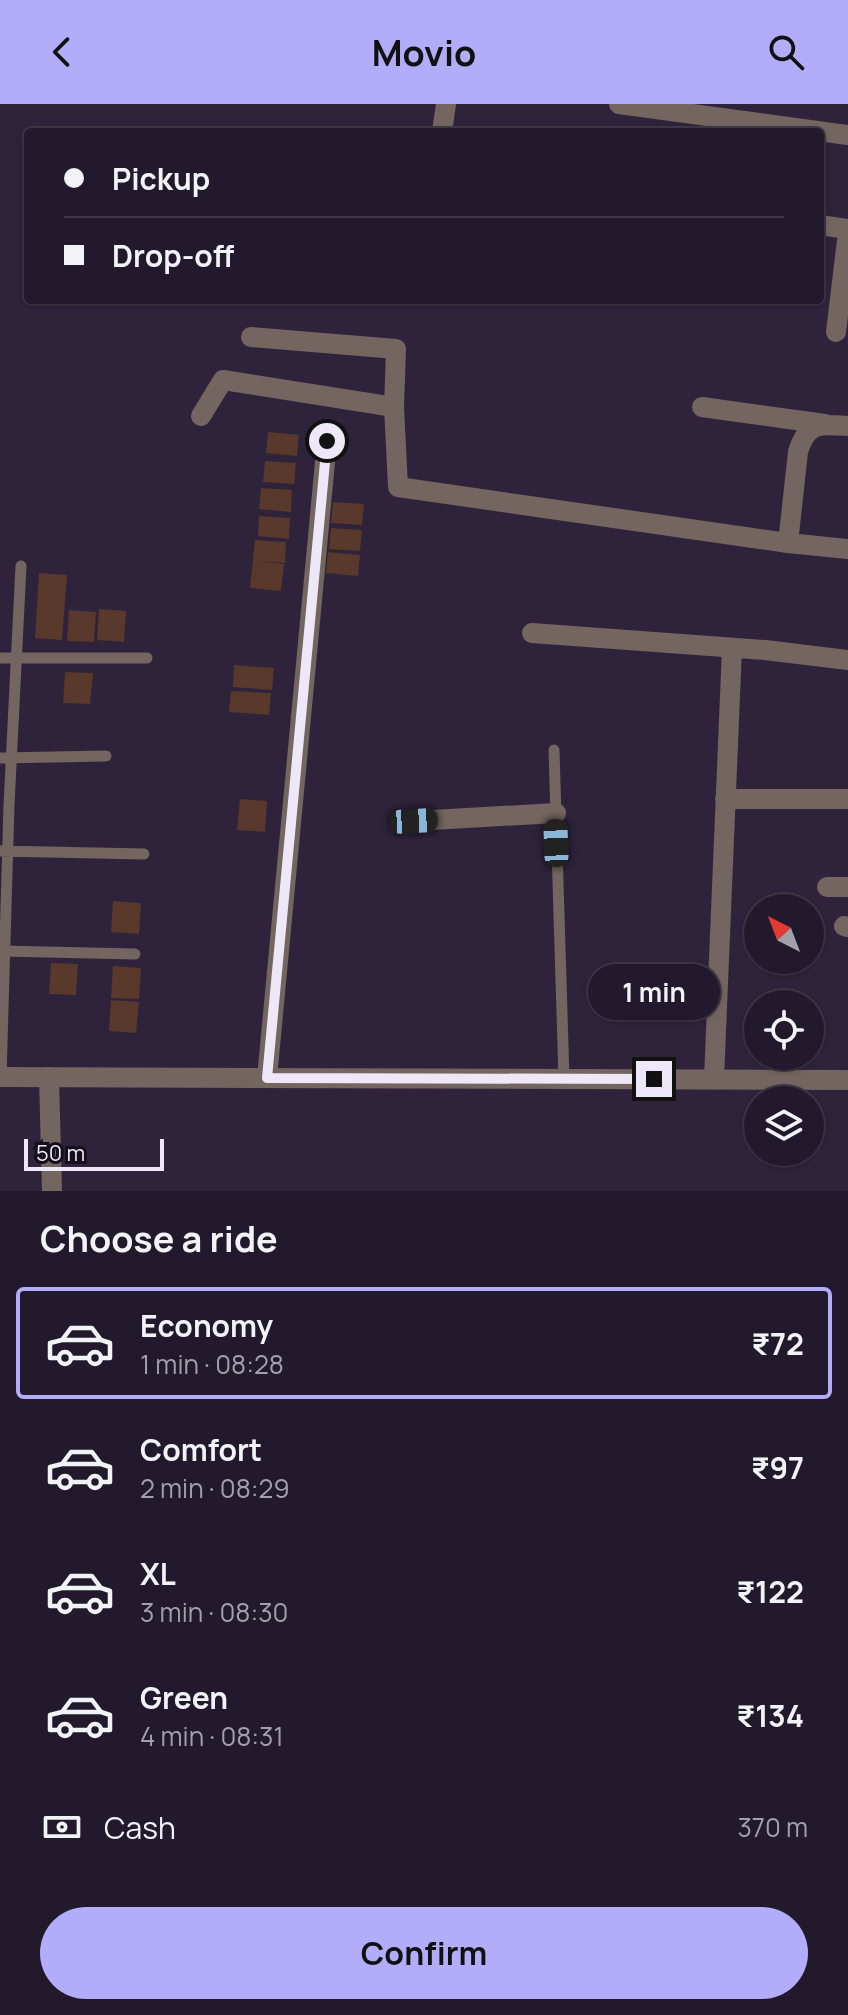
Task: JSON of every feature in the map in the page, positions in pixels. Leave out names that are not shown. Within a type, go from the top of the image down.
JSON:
[{"type":"street","points":[[443,128],[446,104]]},
{"type":"street","points":[[619,104],[796,128]]},
{"type":"street","points":[[824,132],[848,135]]},
{"type":"street","points":[[824,226],[848,231],[836,332]]},
{"type":"street","points":[[251,337],[396,349],[394,407],[398,487],[848,549]]},
{"type":"street","points":[[201,416],[223,380],[394,407]]},
{"type":"street","points":[[702,407],[841,426]]},
{"type":"street","points":[[788,543],[802,438],[808,429],[818,425],[841,426]]},
{"type":"street","points":[[267,1078],[327,441]]},
{"type":"street","points":[[532,633],[848,660]]},
{"type":"street","points":[[714,1079],[732,648]]},
{"type":"street","points":[[725,799],[848,799]]},
{"type":"street","points":[[414,821],[556,813]]},
{"type":"street","points":[[0,1077],[848,1080]]},
{"type":"street","points":[[49,1077],[52,1191]]},
{"type":"lane","points":[[0,1077],[6,757],[17,658],[21,566]]},
{"type":"lane","points":[[0,658],[147,658]]},
{"type":"lane","points":[[554,750],[564,1079]]},
{"type":"lane","points":[[6,757],[106,756]]},
{"type":"lane","points":[[4,851],[144,854]]},
{"type":"lane","points":[[2,951],[135,954]]},
{"type":"building","points":[[268,432],[299,435],[297,456],[266,453]]},
{"type":"building","points":[[265,461],[296,463],[294,484],[263,482]]},
{"type":"building","points":[[261,488],[292,490],[291,512],[259,509]]},
{"type":"building","points":[[333,502],[364,504],[362,525],[331,523]]},
{"type":"building","points":[[259,516],[290,518],[289,539],[258,536]]},
{"type":"building","points":[[331,528],[362,530],[360,551],[329,549]]},
{"type":"building","points":[[255,540],[286,542],[285,563],[256,561],[284,564],[281,591],[250,588]]},
{"type":"building","points":[[328,552],[360,555],[358,576],[326,573]]},
{"type":"building","points":[[39,573],[67,575],[62,640],[35,638]]},
{"type":"building","points":[[99,609],[126,611],[124,642],[97,640]]},
{"type":"building","points":[[69,610],[96,612],[94,642],[67,641]]},
{"type":"building","points":[[234,665],[274,668],[272,690],[233,687]]},
{"type":"building","points":[[65,672],[93,673],[90,704],[63,703]]},
{"type":"building","points":[[231,691],[271,693],[269,715],[229,712]]},
{"type":"building","points":[[240,799],[267,801],[265,832],[237,830]]},
{"type":"building","points":[[113,901],[141,903],[139,934],[111,932]]},
{"type":"building","points":[[51,963],[78,964],[76,995],[49,994]]},
{"type":"building","points":[[113,966],[141,968],[139,999],[111,998]]},
{"type":"building","points":[[111,1000],[139,1002],[136,1033],[109,1031]]},
{"type":"route","points":[[327,441],[267,1078],[654,1079]]}]
